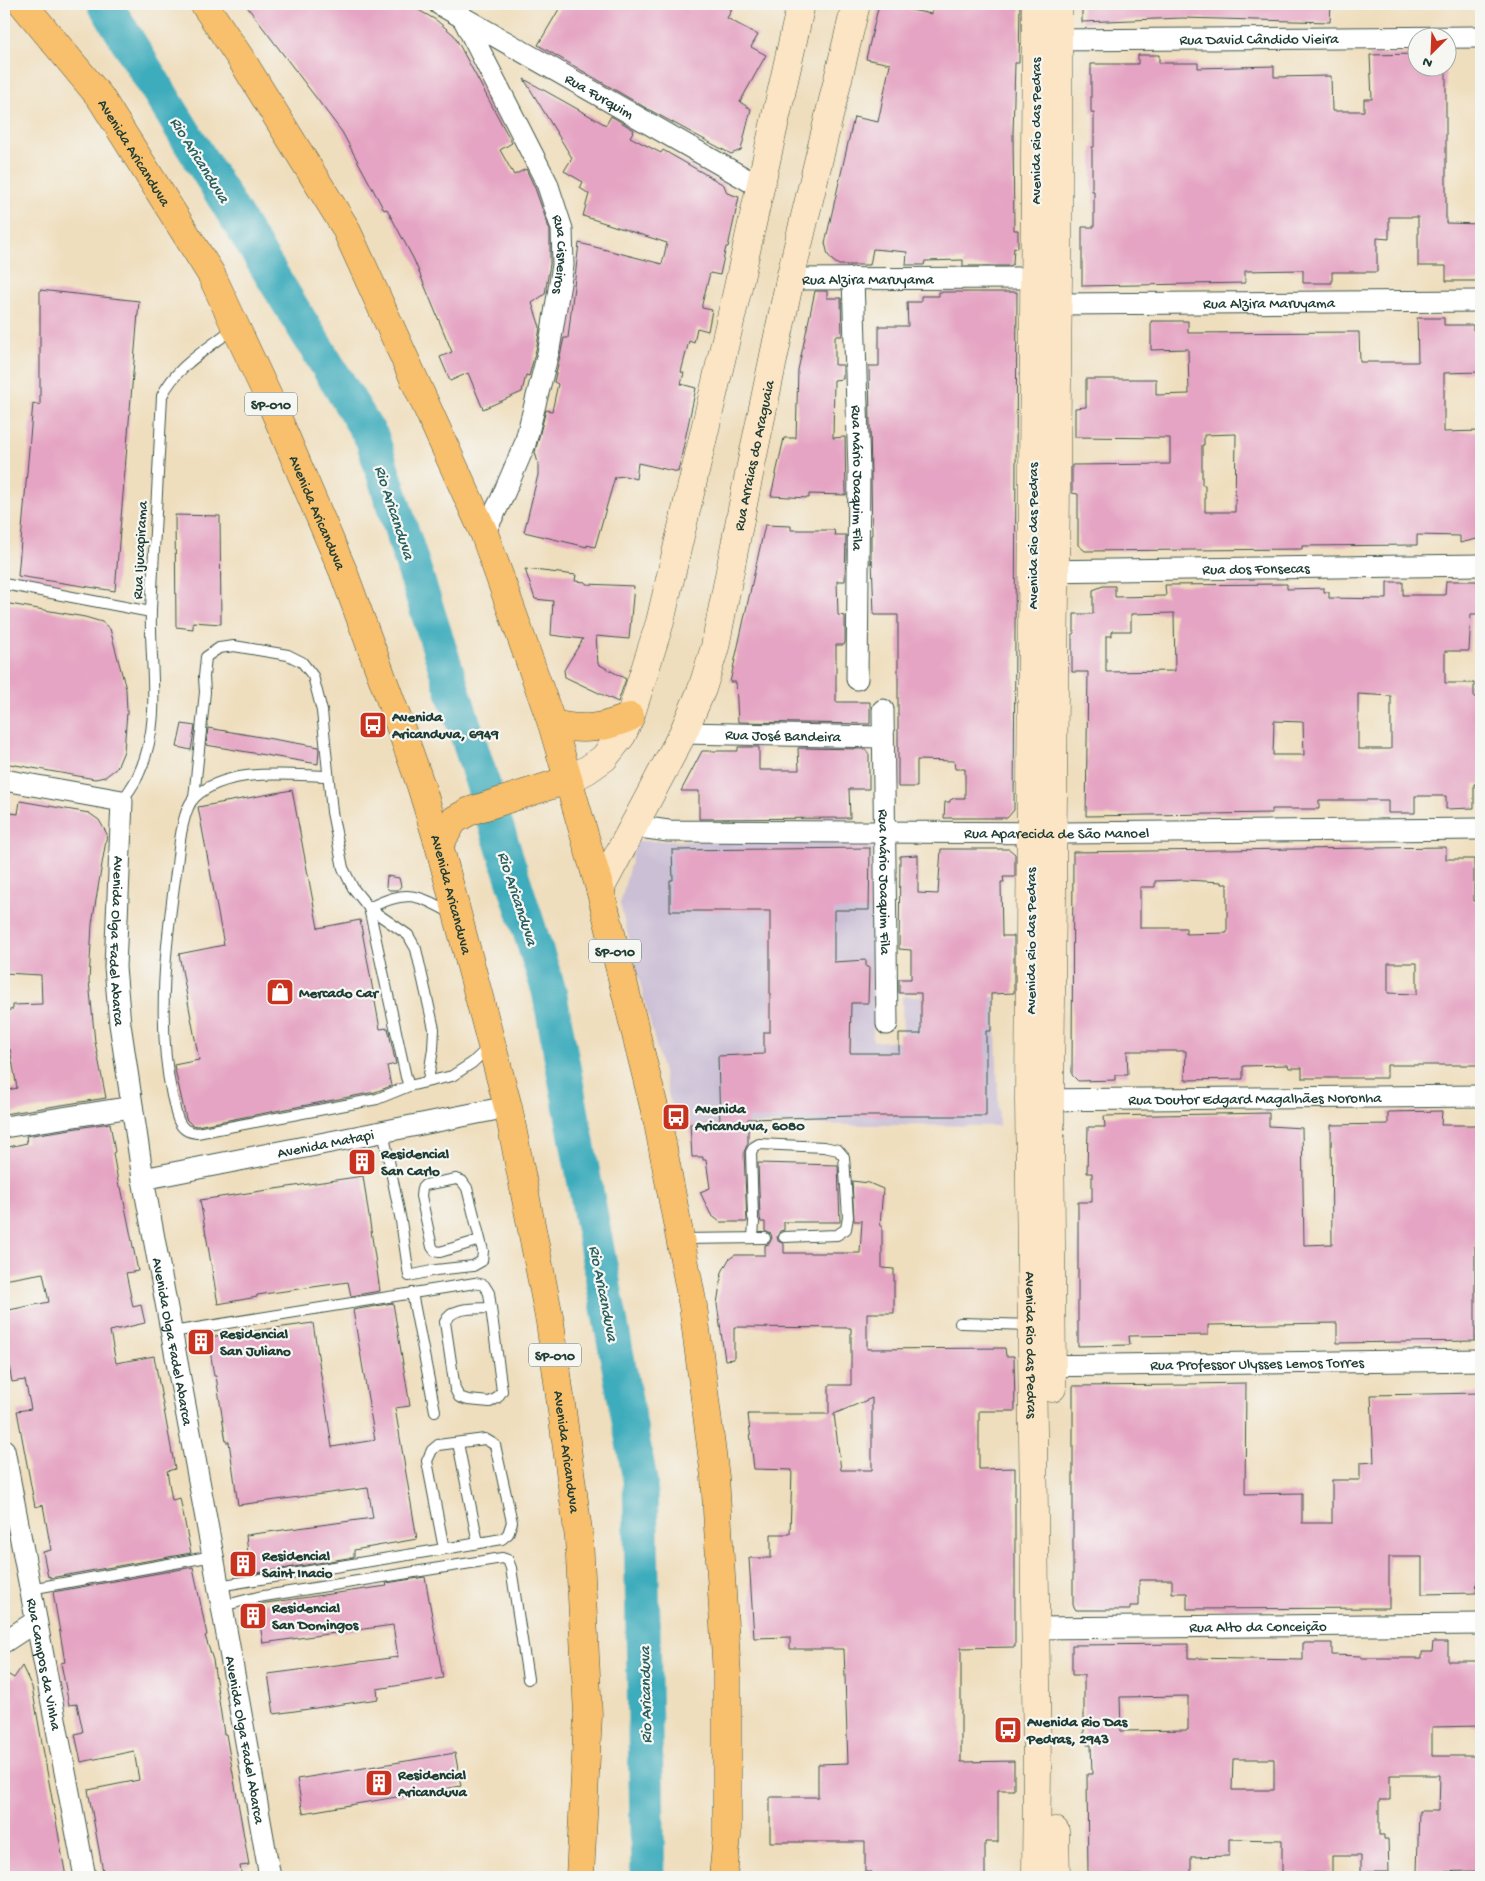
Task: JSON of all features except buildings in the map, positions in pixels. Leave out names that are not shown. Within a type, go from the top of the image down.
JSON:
[{"type":"highway","name":"Avenida Aricanduva","points":[[23,4],[100,97],[211,274],[272,405],[343,571],[415,768],[439,845],[508,1107],[550,1322],[579,1538],[588,1715],[580,1877]]},
{"type":"highway","name":"SP-010","points":[[204,4],[243,62],[345,227],[484,532],[552,724],[600,889],[658,1123],[693,1306],[715,1477],[727,1675],[728,1836],[723,1877]]},
{"type":"highway","points":[[552,724],[572,729],[594,729],[630,718]]},
{"type":"highway","points":[[439,845],[454,820],[470,810],[568,780]]},
{"type":"main road","name":"Rua Arraias do Araguaia","points":[[600,889],[683,733],[702,689],[715,647],[790,279],[856,4]]},
{"type":"main road","name":"Avenida Rio das Pedras","points":[[1036,4],[1047,40],[1057,304],[1044,571],[1039,1100],[1044,1628],[1036,1877]]},
{"type":"main road","name":"Avenida Rio das Pedras","points":[[1044,571],[1034,278],[1047,40],[1058,4]]},
{"type":"main road","points":[[568,780],[604,758],[619,740],[630,718],[660,622],[760,187],[796,6]]},
{"type":"main road","name":"Avenida Rio das Pedras","points":[[1044,1628],[1056,1877]]},
{"type":"street","name":"Rua Furquim","points":[[440,4],[760,187]]},
{"type":"street","name":"Rua Cisneiros","points":[[462,16],[547,183],[562,229],[563,265],[549,349],[530,425],[516,466],[484,532]]},
{"type":"street","name":"Rua David Cândido Vieira","points":[[1047,40],[1481,37]]},
{"type":"street","name":"Rua Mário Joaquim Fila","points":[[854,278],[859,471],[857,679]]},
{"type":"street","name":"Rua Alzira Maruyama","points":[[790,279],[1034,278]]},
{"type":"street","name":"Rua Alzira Maruyama","points":[[1057,304],[1481,301]]},
{"type":"street","name":"Rua dos Fonsecas","points":[[1044,571],[1481,565]]},
{"type":"street","name":"Rua Mário Joaquim Fila","points":[[883,710],[886,1024]]},
{"type":"street","name":"Rua José Bandeira","points":[[683,733],[883,737]]},
{"type":"street","points":[[4,780],[122,800]]},
{"type":"street","name":"Avenida Olga Fadel Abarca","points":[[122,800],[116,967],[120,1024],[143,1179],[270,1877]]},
{"type":"street","name":"Rua Aparecida de São Manoel","points":[[633,826],[668,831],[884,833],[1481,829]]},
{"type":"street","name":"Rua Doutor Edgard Magalhães Noronha","points":[[1039,1100],[1481,1096]]},
{"type":"street","points":[[4,1127],[132,1107]]},
{"type":"street","name":"Avenida Matapi","points":[[143,1179],[508,1107]]},
{"type":"street","name":"Rua Professor Ulysses Lemos Torres","points":[[1042,1366],[1481,1360]]},
{"type":"street","name":"Rua Campos da Vinha","points":[[4,1450],[85,1877]]},
{"type":"street","points":[[4,1642],[36,1621]]},
{"type":"street","name":"Rua Alto da Conceição","points":[[1044,1628],[1481,1624]]},
{"type":"lane","name":"Rua Ijucapirama","points":[[122,800],[140,772],[146,754],[153,718],[154,684],[151,612],[162,396],[178,372],[236,327]]},
{"type":"lane","points":[[4,584],[151,612]]},
{"type":"lane","points":[[428,1081],[434,1029],[416,949],[408,935],[369,908],[353,888],[343,868],[332,812],[322,711],[313,676],[302,662],[288,655],[234,646],[219,648],[206,656],[204,665],[205,692],[194,798],[186,814],[180,839],[168,922],[164,987],[166,1069],[178,1118],[182,1126],[188,1131],[197,1133],[377,1099],[409,1086],[452,1076],[462,1071],[492,1044]]},
{"type":"lane","points":[[194,798],[208,788],[225,781],[256,775],[328,776]]},
{"type":"lane","points":[[369,908],[399,896],[415,896],[428,900],[458,917]]},
{"type":"lane","points":[[369,908],[409,1086]]},
{"type":"lane","points":[[382,1131],[401,1221],[409,1276],[436,1270],[473,1266],[482,1261],[483,1251],[467,1188],[462,1181],[456,1179],[425,1185],[422,1188],[421,1196],[432,1246],[435,1251],[440,1252],[480,1240]]},
{"type":"lane","points":[[753,1238],[751,1152],[754,1147],[759,1144],[824,1147],[838,1150],[844,1157],[848,1217],[846,1229],[837,1235],[784,1237]]},
{"type":"lane","points":[[680,1239],[765,1238]]},
{"type":"lane","points":[[172,1332],[475,1283],[484,1285],[489,1293],[491,1308],[502,1391],[497,1398],[490,1402],[468,1400],[459,1397],[455,1389],[445,1322],[448,1316],[454,1312],[491,1308]]},
{"type":"lane","points":[[412,1293],[435,1410]]},
{"type":"lane","points":[[960,1323],[1041,1325]]},
{"type":"lane","points":[[220,1596],[444,1549],[502,1539],[508,1534],[512,1522],[495,1445],[485,1439],[438,1445],[432,1450],[427,1461],[444,1549]]},
{"type":"lane","points":[[458,1443],[478,1543]]},
{"type":"lane","points":[[30,1590],[213,1556]]},
{"type":"lane","points":[[220,1596],[258,1598],[502,1558],[508,1560],[511,1568],[528,1679]]},
{"type":"shaded area","points":[[636,841],[872,842],[873,1041],[903,1042],[902,996],[995,997],[999,1126],[757,1124],[677,1128],[620,904]]},
{"type":"green space","points":[[347,1872],[394,1876],[394,1877],[347,1877]]},
{"type":"waterway","name":"Rio Aricanduva","points":[[105,4],[372,438],[549,991],[640,1480],[648,1877]]},
{"type":"place","name":"Avenida Aricanduva, 6949","points":[[373,725]]},
{"type":"place","name":"Mercado Car","points":[[280,992]]},
{"type":"place","name":"Avenida Aricanduva, 6080","points":[[676,1117]]},
{"type":"place","name":"Residencial San Carlo","points":[[362,1162]]},
{"type":"place","name":"Residencial San Juliano","points":[[201,1342]]},
{"type":"place","name":"Residencial Saint Inacio","points":[[243,1564]]},
{"type":"place","name":"Residencial San Domingos","points":[[253,1616]]},
{"type":"place","name":"Avenida Rio Das Pedras, 2943","points":[[1008,1730]]},
{"type":"place","name":"Residencial Aricanduva","points":[[379,1783]]}]
